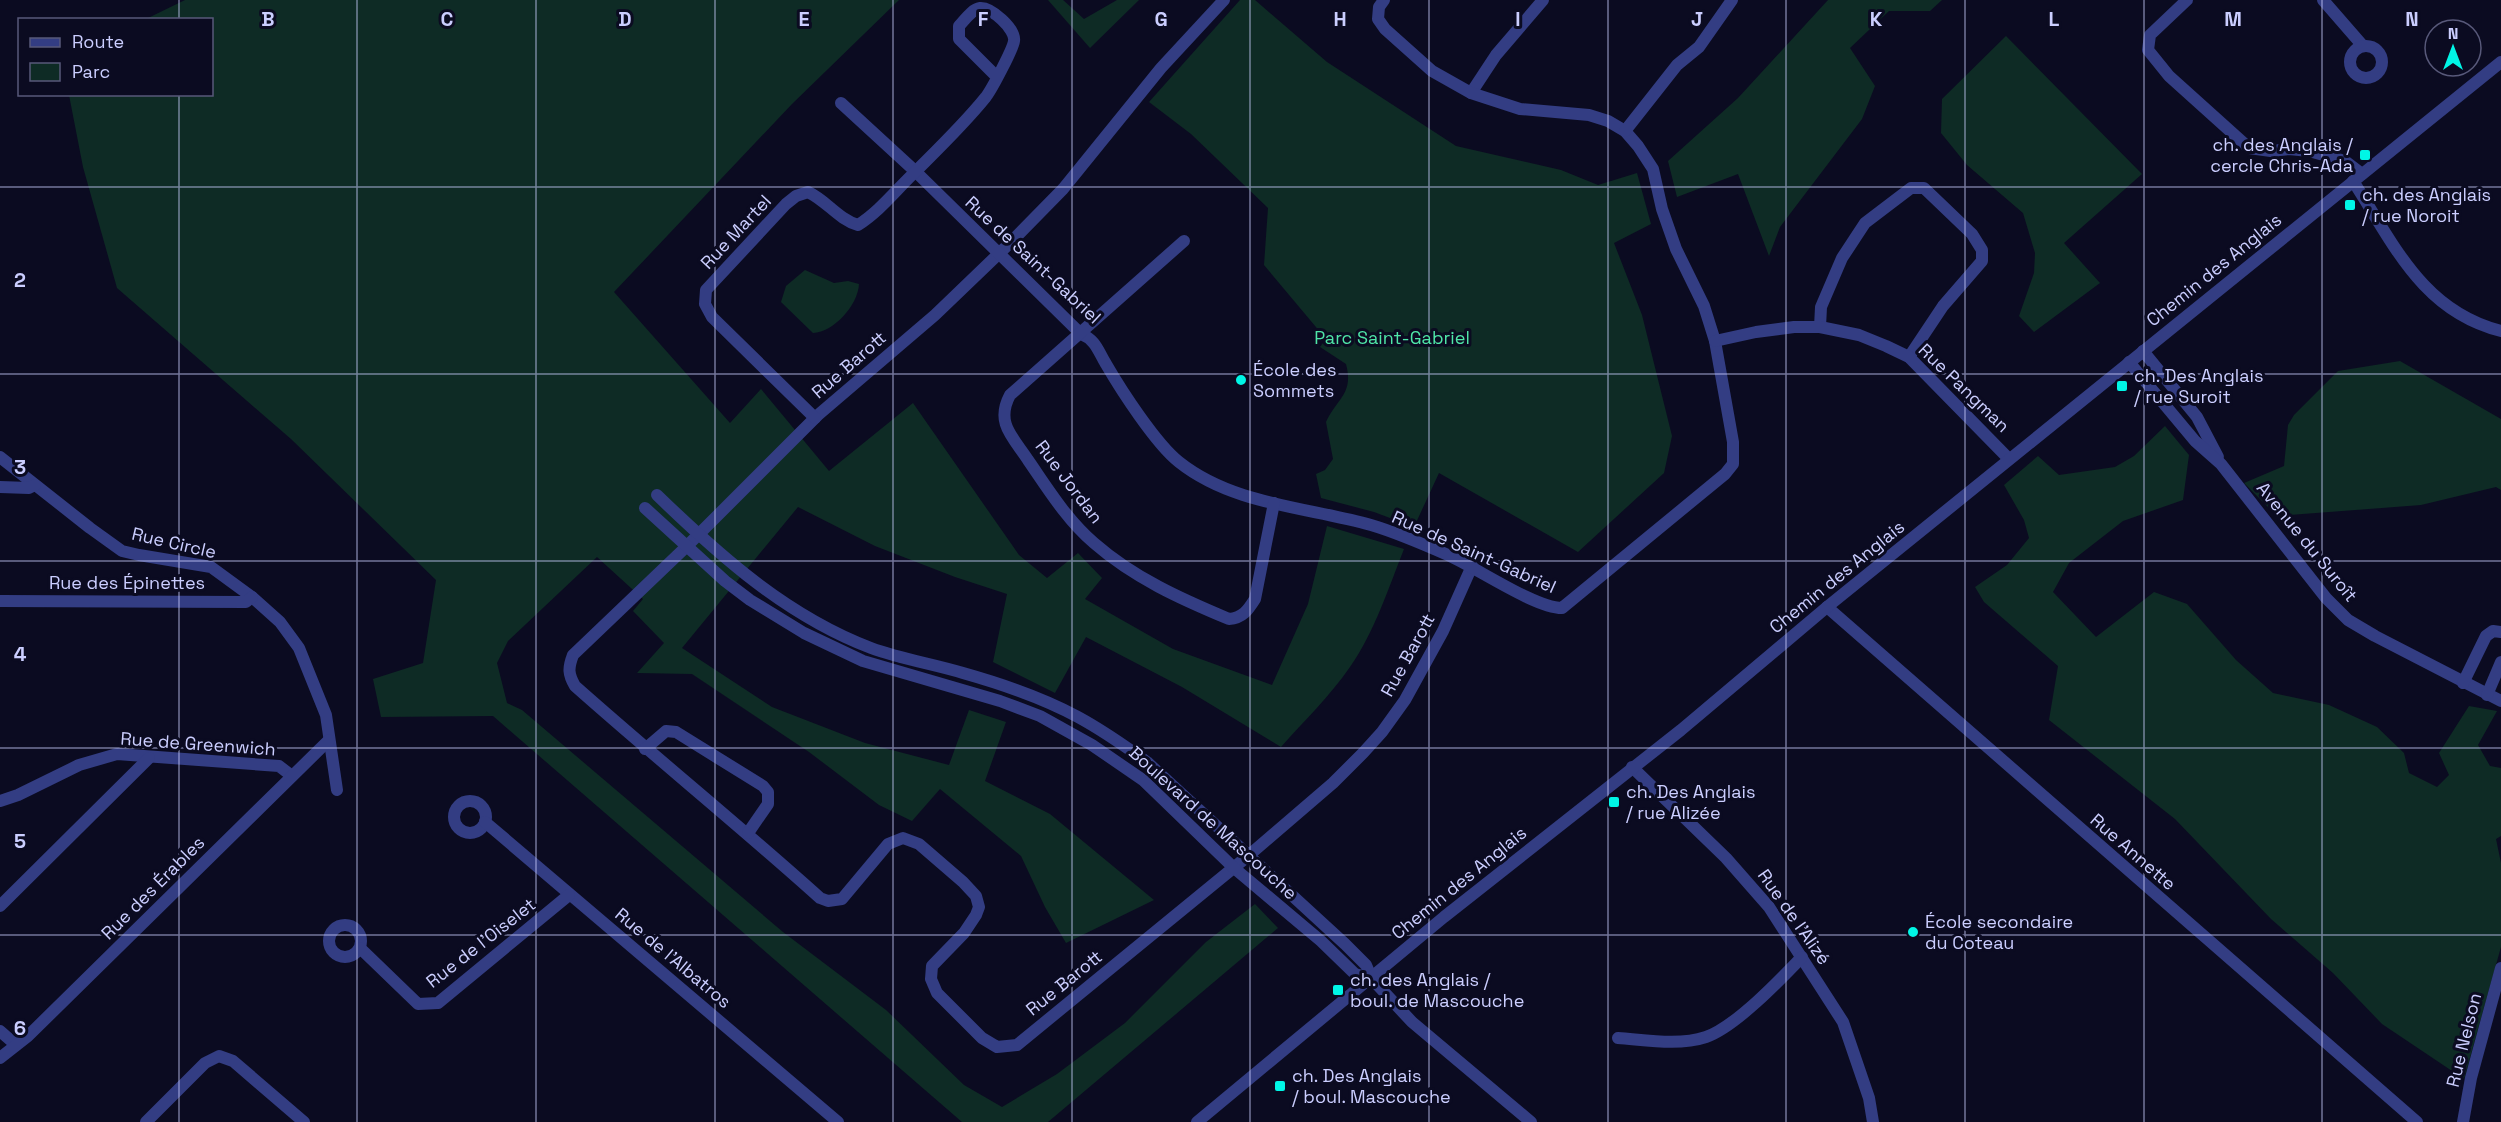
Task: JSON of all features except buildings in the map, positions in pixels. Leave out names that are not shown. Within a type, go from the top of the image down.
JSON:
[{"type":"street","name":"Rue Barott","points":[[1224,0],[1161,68],[1063,189],[935,315],[815,418],[686,547],[573,655],[568,668],[569,676],[575,686],[645,749],[748,833],[820,898],[828,901],[842,899],[888,843],[903,838],[919,843],[976,896],[979,907],[972,922],[932,966],[931,979],[938,993],[982,1038],[997,1047],[1017,1045],[1248,856],[1333,783],[1382,732],[1405,700],[1443,631],[1472,566]]},
{"type":"street","name":"Rue de Saint-Gabriel","points":[[841,103],[915,171],[1081,334],[1090,338],[1147,425],[1176,460],[1190,471],[1220,486],[1274,503],[1371,525],[1400,535],[1472,566],[1531,599],[1552,608],[1562,608],[1725,474],[1734,464],[1733,442],[1715,341],[1704,306],[1676,249],[1662,209],[1653,169],[1625,131],[1589,115],[1520,109],[1471,93],[1432,71],[1385,29],[1378,19],[1378,7],[1384,0]]},
{"type":"street","points":[[1471,93],[1496,55],[1543,0]]},
{"type":"street","points":[[1625,131],[1677,65],[1699,47],[1732,0]]},
{"type":"street","points":[[2187,0],[2150,35],[2148,50],[2169,76],[2249,148],[2309,151],[2345,161],[2358,177],[2420,284],[2444,305],[2470,321],[2501,331]]},
{"type":"street","points":[[2323,0],[2363,46]]},
{"type":"street","name":"Rue Martel","points":[[815,418],[712,317],[705,304],[706,290],[747,244],[796,196],[808,192],[820,198],[845,221],[858,225],[872,217],[986,97],[997,77],[1014,41],[1013,33],[987,9],[980,8],[959,26],[958,39],[997,77]]},
{"type":"street","name":"Chemin des Anglais","points":[[1197,1122],[1444,917],[1681,730],[1827,607],[2501,62]]},
{"type":"street","points":[[1820,327],[1821,307],[1842,258],[1865,223],[1911,188],[1924,188],[1972,234],[1982,250],[1982,261],[1943,306],[1909,357]]},
{"type":"street","points":[[1081,334],[1184,241]]},
{"type":"street","name":"Rue Pangman","points":[[1715,341],[1794,327],[1820,327],[1859,335],[1909,357],[2010,459]]},
{"type":"street","name":"Rue Jordan","points":[[1081,334],[1010,395],[1003,407],[1004,424],[1059,505],[1093,542],[1127,570],[1171,595],[1229,620],[1239,618],[1255,599],[1274,503]]},
{"type":"street","name":"Avenue du Suroît","points":[[2143,351],[2197,417],[2221,464]]},
{"type":"street","name":"Avenue du Suroît","points":[[2129,362],[2195,441],[2221,464],[2326,598],[2348,620],[2463,683],[2501,701]]},
{"type":"street","name":"Rue Circle","points":[[0,457],[122,550],[211,567],[280,621],[299,648],[326,715],[337,790]]},
{"type":"street","points":[[0,488],[29,488],[35,485]]},
{"type":"street","name":"Boulevard de Mascouche","points":[[657,495],[698,535],[769,594],[845,636],[871,648],[1005,687],[1078,717],[1147,762],[1345,944],[1366,965],[1372,979],[1438,1046],[1527,1121]]},
{"type":"street","name":"Boulevard de Mascouche","points":[[645,508],[686,547],[750,600],[845,654],[916,679],[1002,702],[1040,716],[1075,735],[1143,780],[1234,868],[1321,941],[1355,974],[1372,979]]},
{"type":"street","name":"Rue des Épinettes","points":[[0,601],[246,602],[252,597]]},
{"type":"street","name":"Rue Annette","points":[[1827,607],[2417,1122]]},
{"type":"street","points":[[2463,683],[2486,636],[2493,631],[2501,632]]},
{"type":"street","points":[[2487,695],[2501,662]]},
{"type":"street","points":[[645,749],[666,731],[676,732],[763,786],[768,792],[768,804],[748,833]]},
{"type":"street","name":"Rue des Érables","points":[[0,1059],[16,1046],[329,740]]},
{"type":"street","name":"Rue de Greenwich","points":[[0,801],[18,795],[79,765],[117,754],[279,766],[292,776]]},
{"type":"street","points":[[0,906],[149,758]]},
{"type":"street","name":"Rue de l'Alizé","points":[[1632,767],[1743,875],[1769,907],[1843,1022],[1869,1098],[1873,1122]]},
{"type":"street","name":"Rue de l'Albatros","points":[[485,822],[838,1122]]},
{"type":"street","name":"Rue de l'Oiselet","points":[[360,948],[418,1004],[438,1003],[569,895]]},
{"type":"street","points":[[1618,1038],[1670,1042],[1706,1037],[1735,1020],[1802,957]]},
{"type":"street","name":"Rue Nelson","points":[[2463,1122],[2471,1078],[2501,968]]},
{"type":"street","points":[[0,1031],[16,1046]]},
{"type":"street","points":[[146,1122],[205,1063],[219,1056],[233,1061],[304,1122]]},
{"type":"green space","points":[[185,0],[899,0],[792,104],[614,292],[730,423],[761,389],[829,471],[913,403],[1019,555],[1047,578],[1078,553],[1102,578],[1085,599],[1173,649],[1272,685],[1308,604],[1327,526],[1404,549],[1380,610],[1359,654],[1334,688],[1281,747],[1182,687],[1086,637],[1055,693],[993,662],[1007,594],[875,546],[798,507],[682,648],[772,707],[865,743],[949,765],[969,710],[1006,722],[985,781],[1050,814],[1154,900],[1066,943],[1045,907],[1021,856],[940,789],[912,821],[879,805],[809,752],[692,674],[637,673],[664,643],[633,611],[643,599],[597,557],[508,641],[497,663],[507,703],[522,710],[783,932],[886,1010],[964,1085],[1002,1107],[1057,1074],[1125,1023],[1206,942],[1255,904],[1278,928],[1048,1122],[962,1122],[493,716],[381,717],[373,679],[423,663],[436,580],[291,439],[117,288],[83,167],[69,96],[213,96],[213,18],[148,18]]},
{"type":"green space","points":[[1048,0],[1063,0],[1084,19],[1117,0],[1139,0],[1090,48]]},
{"type":"green space","name":"Parc Saint-Gabriel","points":[[1240,0],[1255,0],[1327,62],[1456,146],[1561,170],[1598,185],[1637,173],[1651,224],[1614,243],[1642,315],[1672,436],[1664,473],[1578,552],[1439,473],[1414,527],[1374,512],[1321,498],[1316,474],[1325,470],[1333,459],[1326,422],[1346,389],[1348,374],[1346,364],[1320,347],[1326,339],[1264,265],[1268,208],[1191,134],[1149,102]]},
{"type":"green space","points":[[1828,0],[1942,0],[1930,11],[1889,11],[1850,48],[1875,86],[1862,119],[1780,227],[1769,256],[1738,174],[1677,197],[1668,161],[1738,98]]},
{"type":"green space","points":[[2006,36],[2142,174],[2064,243],[2100,283],[2034,332],[2019,316],[2034,273],[2035,253],[2023,213],[1967,165],[1941,133],[1942,99]]},
{"type":"green space","points":[[805,270],[834,283],[848,281],[859,284],[858,292],[850,308],[837,323],[813,333],[781,302],[786,286]]},
{"type":"green space","points":[[2400,361],[2501,419],[2501,490],[2496,487],[2421,505],[2277,516],[2244,483],[2284,466],[2288,425],[2294,415],[2338,371]]},
{"type":"green space","points":[[2165,426],[2189,455],[2183,500],[2123,521],[2069,563],[2053,592],[2096,637],[2154,592],[2187,604],[2236,660],[2273,693],[2329,705],[2377,727],[2404,753],[2409,773],[2437,787],[2449,775],[2439,753],[2469,706],[2497,711],[2478,745],[2490,766],[2501,768],[2501,836],[2496,839],[2501,863],[2501,947],[2464,1079],[2382,1024],[2333,973],[2271,919],[2175,819],[2049,720],[2058,666],[1984,602],[1975,587],[2007,565],[2029,538],[2024,520],[2004,485],[2038,456],[2059,475],[2115,467],[2134,456]]},
{"type":"place","name":"ch. des Anglais / cercle Chris-Ada","points":[[2365,155]]},
{"type":"place","name":"ch. des Anglais / rue Noroit","points":[[2350,205]]},
{"type":"place","name":"École des Sommets","points":[[1241,380]]},
{"type":"place","name":"ch. Des Anglais / rue Suroit","points":[[2122,386]]},
{"type":"place","name":"ch. Des Anglais / rue Alizée","points":[[1614,802]]},
{"type":"place","name":"École secondaire du Coteau","points":[[1913,932]]},
{"type":"place","name":"ch. des Anglais / boul. de Mascouche","points":[[1338,990]]},
{"type":"place","name":"ch. Des Anglais / boul. Mascouche","points":[[1280,1086]]}]
